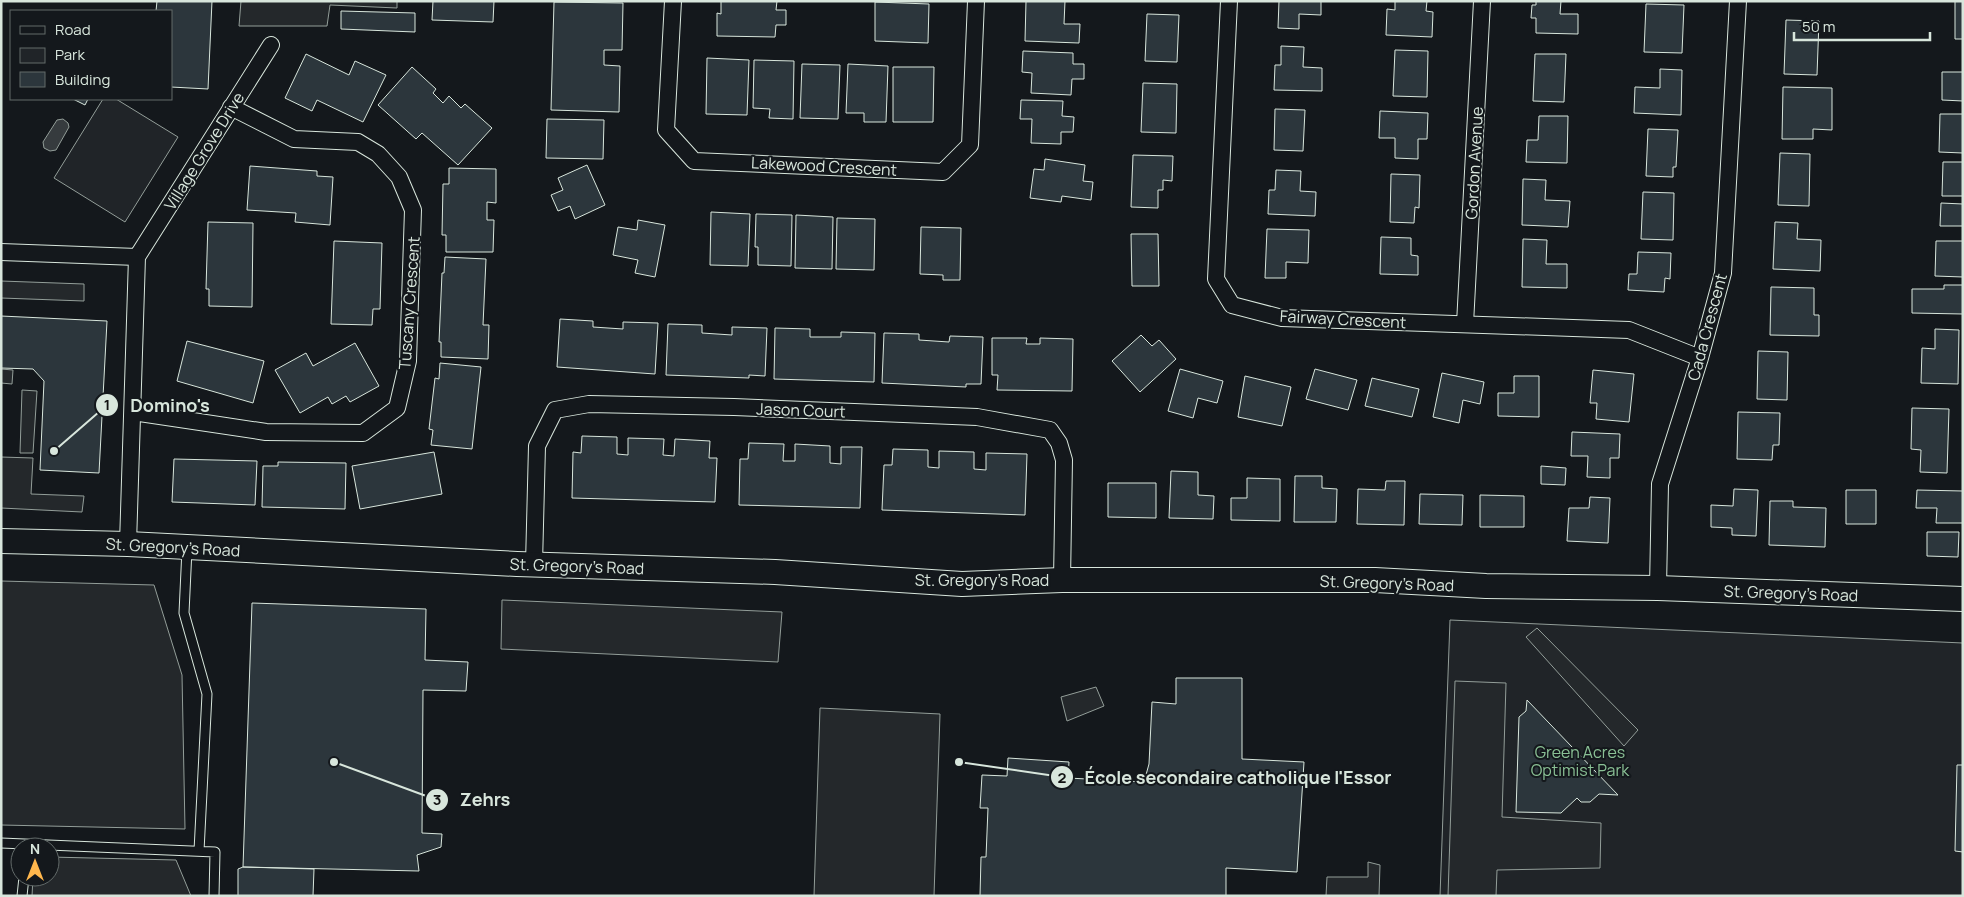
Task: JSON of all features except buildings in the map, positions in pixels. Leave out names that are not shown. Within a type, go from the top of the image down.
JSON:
[{"type":"street","name":"Lakewood Crescent","points":[[673,1],[666,130],[694,161],[944,172],[970,146],[976,1]]},
{"type":"street","name":"Fairway Crescent","points":[[1229,1],[1216,279],[1232,306],[1282,318],[1629,330],[1700,358]]},
{"type":"street","name":"Gordon Avenue","points":[[1465,324],[1482,1]]},
{"type":"street","name":"Cada Crescent","points":[[1658,588],[1660,484],[1700,358],[1723,273],[1738,1]]},
{"type":"street","name":"Village Grove Drive","points":[[137,257],[230,107],[271,45]]},
{"type":"street","name":"Tuscany Crescent","points":[[133,412],[266,432],[363,433],[397,408],[408,360],[414,210],[399,177],[378,154],[358,142],[294,139],[230,107]]},
{"type":"street","points":[[1,252],[137,257],[133,412],[128,491],[128,544]]},
{"type":"street","name":"Jason Court","points":[[534,564],[536,446],[555,410],[589,404],[734,407],[977,417],[1050,430],[1059,443],[1064,460],[1062,580]]},
{"type":"street","name":"St. Gregory's Road","points":[[1,541],[128,544],[534,564],[775,572],[962,584],[1062,580],[1375,580],[1486,586],[1658,588],[1963,599]]},
{"type":"lane","points":[[187,548],[184,613],[207,694],[199,851]]},
{"type":"lane","points":[[60,846],[215,852],[214,896]]},
{"type":"green space","points":[[102,100],[118,100],[178,137],[125,222],[54,178]]},
{"type":"green space","name":"Green Acres Optimist Park","points":[[1450,620],[1963,643],[1963,896],[1440,896]]},
{"type":"shaded area","points":[[241,1],[397,1],[397,8],[330,5],[327,26],[239,26]]},
{"type":"shaded area","points":[[63,119],[68,123],[69,127],[56,150],[50,151],[44,148],[43,142],[57,120]]},
{"type":"shaded area","points":[[1,281],[84,284],[84,301],[1,298]]},
{"type":"shaded area","points":[[1,369],[13,370],[12,384],[1,383]]},
{"type":"shaded area","points":[[22,390],[37,391],[33,453],[20,453]]},
{"type":"shaded area","points":[[1,457],[33,458],[31,494],[84,496],[82,512],[1,508]]},
{"type":"shaded area","points":[[1,581],[154,585],[182,675],[185,829],[1,825]]},
{"type":"shaded area","points":[[502,600],[782,612],[778,662],[501,649]]},
{"type":"shaded area","points":[[1537,628],[1638,730],[1624,746],[1526,637]]},
{"type":"shaded area","points":[[1455,681],[1506,683],[1502,817],[1601,823],[1600,868],[1497,870],[1496,896],[1448,896]]},
{"type":"shaded area","points":[[1096,687],[1104,706],[1067,721],[1061,697]]},
{"type":"shaded area","points":[[820,708],[940,714],[934,896],[814,896]]},
{"type":"shaded area","points":[[60,857],[176,860],[191,896],[32,896],[32,887],[60,887]]},
{"type":"shaded area","points":[[1368,862],[1380,865],[1379,896],[1326,896],[1327,877],[1368,877]]},
{"type":"place","name":"Domino's","points":[[54,451]]},
{"type":"place","name":"Zehrs","points":[[334,762]]},
{"type":"place","name":"École secondaire catholique l'Essor","points":[[959,762]]}]
